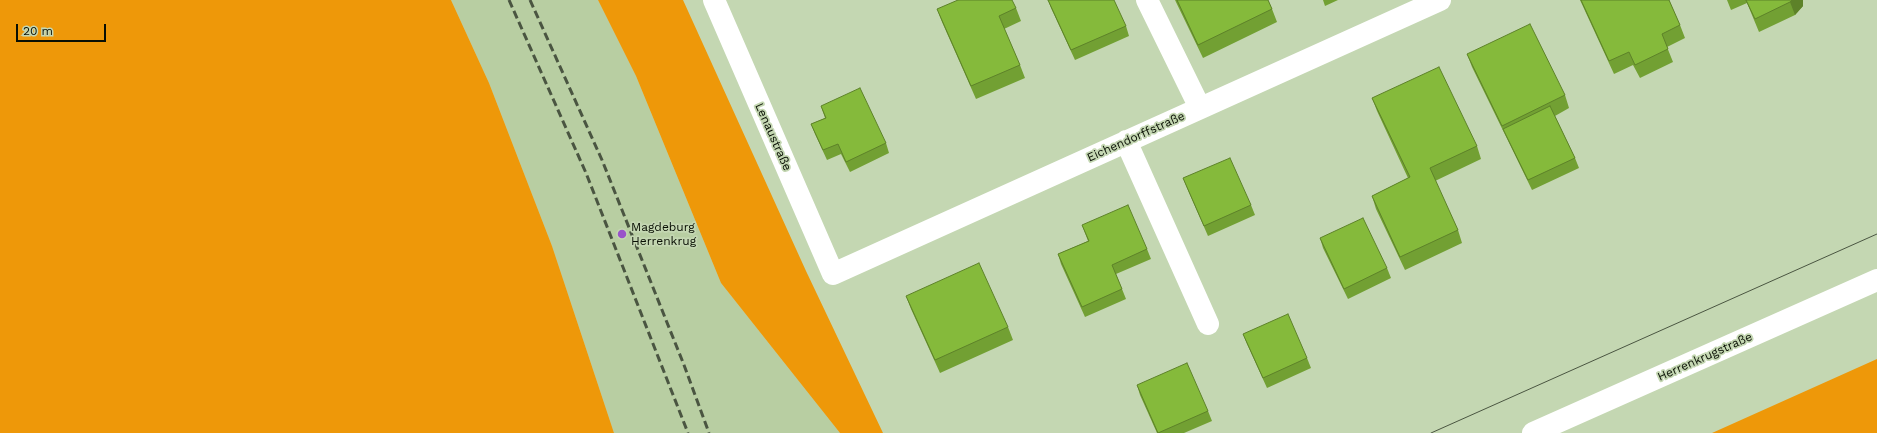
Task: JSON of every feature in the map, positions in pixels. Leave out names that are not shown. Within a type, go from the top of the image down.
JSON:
[{"type":"street","name":"Lenaustraße","points":[[714,0],[833,274]]},
{"type":"street","points":[[1147,0],[1200,108]]},
{"type":"street","name":"Eichendorffstraße","points":[[833,274],[1440,0]]},
{"type":"street","points":[[1126,141],[1208,324]]},
{"type":"street","name":"Herrenkrugstraße","points":[[1534,433],[1877,280]]},
{"type":"shaded area","points":[[0,0],[451,0],[489,83],[552,246],[614,433],[0,433]]},
{"type":"shaded area","points":[[451,0],[598,0],[636,76],[721,283],[840,433],[614,433],[552,246],[489,83]]},
{"type":"shaded area","points":[[598,0],[683,0],[806,271],[883,433],[840,433],[721,283],[636,76]]},
{"type":"shaded area","points":[[1877,359],[1877,433],[1712,433]]},
{"type":"building","points":[[958,0],[1012,0],[1016,8],[999,16],[1020,65],[971,86],[937,9]]},
{"type":"building","points":[[1048,0],[1114,0],[1126,26],[1071,50]]},
{"type":"building","points":[[1177,0],[1268,0],[1272,9],[1198,45]]},
{"type":"building","points":[[1581,0],[1669,0],[1680,25],[1662,34],[1668,49],[1635,65],[1629,52],[1609,61]]},
{"type":"building","points":[[1746,0],[1792,0],[1755,19]]},
{"type":"building","points":[[1530,24],[1565,95],[1502,126],[1467,54]]},
{"type":"building","points":[[1439,67],[1477,146],[1430,168],[1458,230],[1400,257],[1372,196],[1410,177],[1372,98]]},
{"type":"building","points":[[860,88],[886,143],[846,162],[838,144],[823,150],[811,124],[826,118],[821,106]]},
{"type":"building","points":[[1550,106],[1575,158],[1528,180],[1503,129]]},
{"type":"building","points":[[1230,158],[1251,205],[1204,226],[1183,178]]},
{"type":"building","points":[[1128,205],[1147,249],[1112,265],[1122,289],[1082,307],[1058,254],[1089,241],[1082,225]]},
{"type":"building","points":[[1363,218],[1387,268],[1344,289],[1320,238]]},
{"type":"building","points":[[979,263],[1008,327],[935,360],[906,296]]},
{"type":"building","points":[[1288,314],[1307,358],[1263,378],[1243,334]]},
{"type":"building","points":[[1187,363],[1208,411],[1158,433],[1137,385]]},
{"type":"tram line","points":[[1431,433],[1877,234]]},
{"type":"railway","points":[[509,0],[586,173],[688,433]]},
{"type":"railway","points":[[530,0],[602,160],[684,365],[709,433]]},
{"type":"place","name":"Magdeburg Herrenkrug","points":[[622,234]]}]
